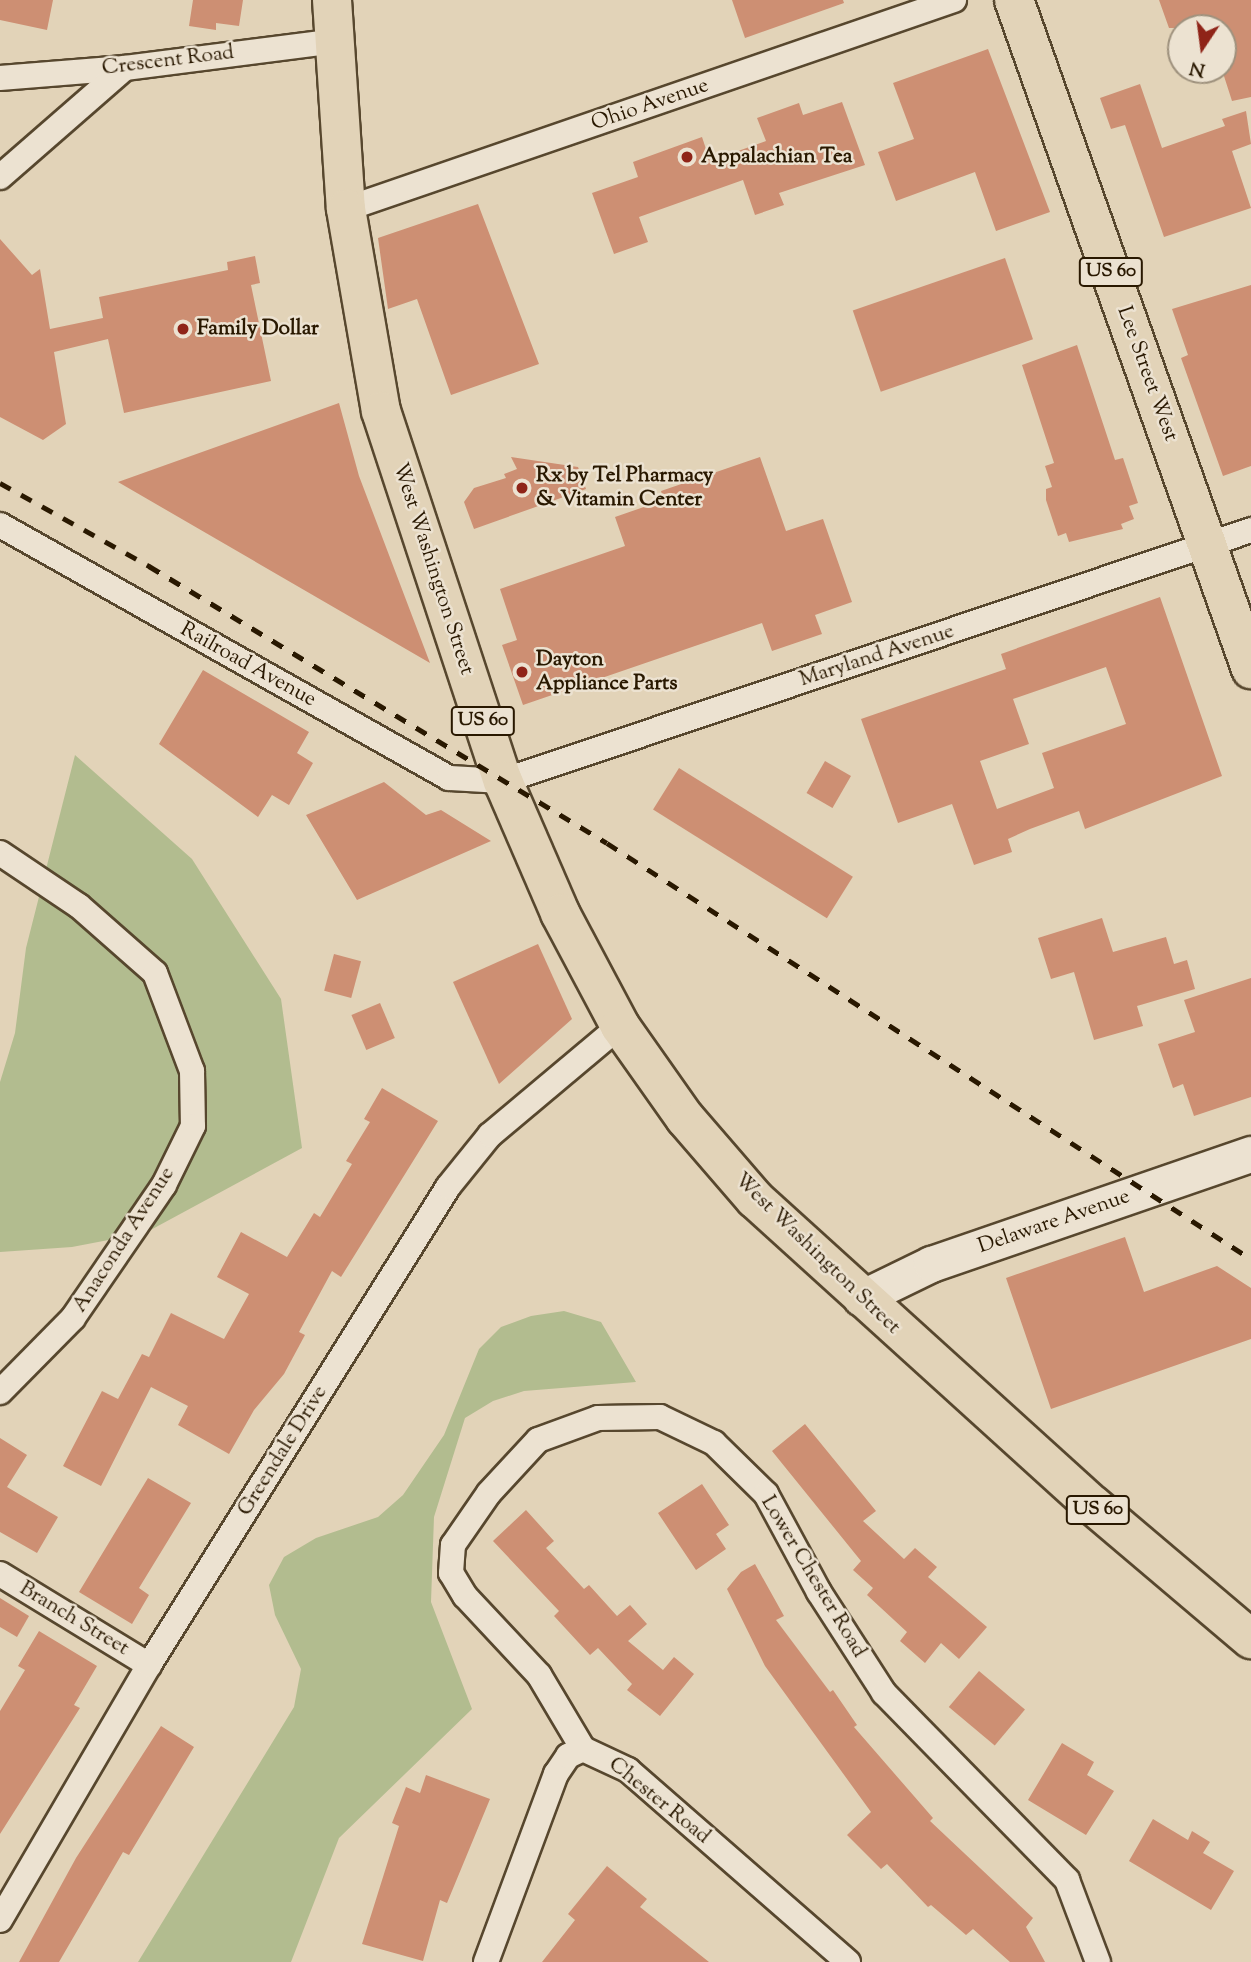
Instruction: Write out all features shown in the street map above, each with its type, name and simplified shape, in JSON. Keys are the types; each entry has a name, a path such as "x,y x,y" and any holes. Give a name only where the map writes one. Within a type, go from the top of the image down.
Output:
{"main road":[{"name":"West Washington Street","path":"332,0 346,209 381,411 503,781 560,913 620,1026 685,1118 755,1199 860,1298 1251,1639"},
{"name":"Lee Street West","path":"1014,0 1251,670"},
{"name":"Delaware Avenue","path":"860,1298 931,1264 1251,1154"}],"street":[{"name":"Ohio Avenue","path":"346,209 954,0"},
{"name":"Crescent Road","path":"0,78 125,68 335,41"},
{"path":"0,177 125,68"},
{"name":"Railroad Avenue","path":"0,526 449,778 503,781"},
{"name":"Maryland Avenue","path":"503,781 1251,530"},
{"name":"Anaconda Avenue","path":"0,853 79,906 155,973 192,1071 193,1126 164,1185 73,1318 0,1392"},
{"name":"Greendale Drive","path":"0,1920 149,1665 448,1187 490,1135 620,1026"},
{"name":"Lower Chester Road","path":"583,1749 539,1675 465,1595 451,1573 453,1545 489,1493 538,1440 598,1418 660,1417 714,1443 766,1494 819,1592 884,1693 1067,1880 1098,1962"},
{"name":"Branch Street","path":"0,1574 149,1665"},
{"name":"Chester Road","path":"486,1962 556,1774 568,1756 583,1749 628,1770 848,1962"}],"green space":[{"path":"75,755 192,859 281,999 302,1148 145,1233 72,1247 0,1252 0,1082 15,1033 26,948"},
{"path":"564,1311 601,1322 636,1382 524,1391 493,1401 465,1418 434,1517 431,1602 472,1709 339,1838 291,1962 138,1962 294,1707 301,1669 275,1615 269,1585 284,1557 316,1538 378,1517 403,1495 444,1435 479,1349 501,1327 531,1316"}],"building":[{"path":"0,0 53,0 47,30 0,20"},
{"path":"193,0 243,0 239,26 216,23 216,30 189,26"},
{"path":"732,0 843,0 844,3 745,38"},
{"path":"1159,0 1251,0 1251,97 1232,101 1227,84 1237,84 1237,14 1167,14 1167,22"},
{"path":"988,49 1050,212 996,231 975,172 896,201 878,152 914,139 893,83"},
{"path":"1140,84 1162,148 1225,126 1222,119 1246,111 1251,144 1232,151 1251,208 1164,237 1125,125 1111,129 1100,98"},
{"path":"842,102 865,165 779,193 784,205 755,215 743,180 639,217 648,242 614,254 592,193 638,177 633,162 702,137 710,161 766,141 757,118 799,103 803,115"},
{"path":"478,204 539,364 451,395 417,299 388,309 378,238"},
{"name":"Family Dollar","path":"0,239 32,275 40,269 50,329 103,318 99,297 228,270 227,262 255,256 260,283 251,285 271,381 124,413 108,339 54,352 66,424 43,440 0,417"},
{"path":"1005,258 1033,339 881,392 853,310"},
{"path":"1251,285 1251,466 1223,476 1181,358 1188,355 1172,309"},
{"path":"1077,345 1115,460 1123,458 1138,503 1129,506 1134,519 1121,524 1123,529 1069,542 1066,533 1058,536 1046,500 1046,489 1052,487 1045,466 1054,463 1022,365"},
{"path":"339,403 359,476 430,663 118,482"},
{"path":"511,457 578,467 586,489 474,529 464,502 474,488 506,478 504,474 517,469"},
{"path":"760,457 786,531 823,519 852,602 815,615 822,634 772,651 762,623 523,705 502,645 517,640 500,589 625,546 615,517 664,500 661,491"},
{"path":"1160,597 1222,776 1085,829 1079,811 1008,839 1012,852 974,865 952,804 898,823 861,719 1006,669 1001,654","holes":["1106,667 1126,724 1042,753 1054,788 997,809 980,761 1029,744 1013,699"]},
{"path":"203,670 309,732 297,753 313,763 289,805 272,795 258,817 159,744"},
{"path":"825,761 851,776 832,808 806,793"},
{"path":"679,768 853,877 827,918 653,810"},
{"path":"384,782 426,815 441,810 491,841 357,900 306,815"},
{"path":"1102,918 1113,952 1166,937 1174,964 1187,960 1195,989 1137,1006 1143,1026 1094,1040 1074,972 1051,979 1038,938"},
{"path":"538,944 572,1019 499,1084 453,982"},
{"path":"334,954 361,961 351,998 324,991"},
{"path":"1251,978 1251,1097 1194,1116 1183,1084 1173,1088 1158,1044 1195,1032 1184,1000"},
{"path":"380,1003 395,1038 366,1050 351,1015"},
{"path":"382,1088 438,1121 341,1277 332,1271 299,1332 305,1335 284,1374 254,1410 229,1454 178,1425 188,1406 151,1387 101,1486 63,1466 102,1391 118,1399 142,1354 149,1357 171,1313 224,1339 249,1294 217,1277 241,1232 287,1257 314,1213 320,1217 352,1164 346,1161 370,1122 364,1119"},
{"path":"1125,1237 1144,1292 1217,1266 1251,1288 1251,1339 1051,1409 1006,1278"},
{"path":"805,1424 876,1511 863,1521 904,1559 915,1548 937,1567 928,1577 987,1627 959,1659 941,1643 925,1663 900,1641 907,1632 867,1595 873,1588 853,1570 861,1561 772,1451"},
{"path":"0,1438 27,1455 7,1487 58,1517 37,1553 0,1532"},
{"path":"148,1478 191,1503 139,1588 149,1595 132,1624 79,1592"},
{"path":"702,1484 729,1525 716,1534 726,1549 696,1570 658,1513"},
{"path":"526,1510 554,1541 546,1548 584,1589 589,1585 617,1616 630,1605 647,1624 628,1641 663,1670 674,1657 694,1674 660,1716 627,1690 632,1684 598,1648 590,1655 554,1616 559,1611 493,1541"},
{"path":"755,1564 784,1616 776,1620 830,1692 833,1690 857,1725 854,1727 933,1818 930,1821 1033,1918 1026,1927 1045,1962 1010,1962 973,1929 966,1935 931,1905 928,1907 887,1864 881,1869 847,1835 871,1812 765,1666 727,1589 741,1572"},
{"path":"0,1598 29,1616 17,1637 0,1627"},
{"path":"39,1631 97,1666 74,1705 80,1708 0,1834 0,1711 25,1670 18,1666"},
{"path":"979,1671 1025,1710 995,1746 949,1707"},
{"path":"161,1726 194,1747 129,1855 123,1852 59,1962 19,1962 76,1858"},
{"path":"1062,1743 1094,1762 1087,1775 1114,1791 1086,1835 1028,1800"},
{"path":"426,1775 490,1799 447,1903 440,1900 423,1961 362,1944 399,1826 392,1823 406,1787 420,1793"},
{"path":"1153,1819 1188,1840 1192,1831 1210,1842 1203,1853 1234,1871 1211,1910 1129,1861"},
{"path":"607,1866 647,1899 640,1907 709,1962 542,1962 575,1920 568,1914"}],"railway":[{"path":"0,483 149,566 607,843 1251,1259"}],"place":[{"name":"Appalachian Tea","path":"687,157"},
{"name":"Family Dollar","path":"183,329"},
{"name":"Rx by Tel Pharmacy & Vitamin Center","path":"522,488"},
{"name":"Dayton Appliance Parts","path":"522,672"}]}
